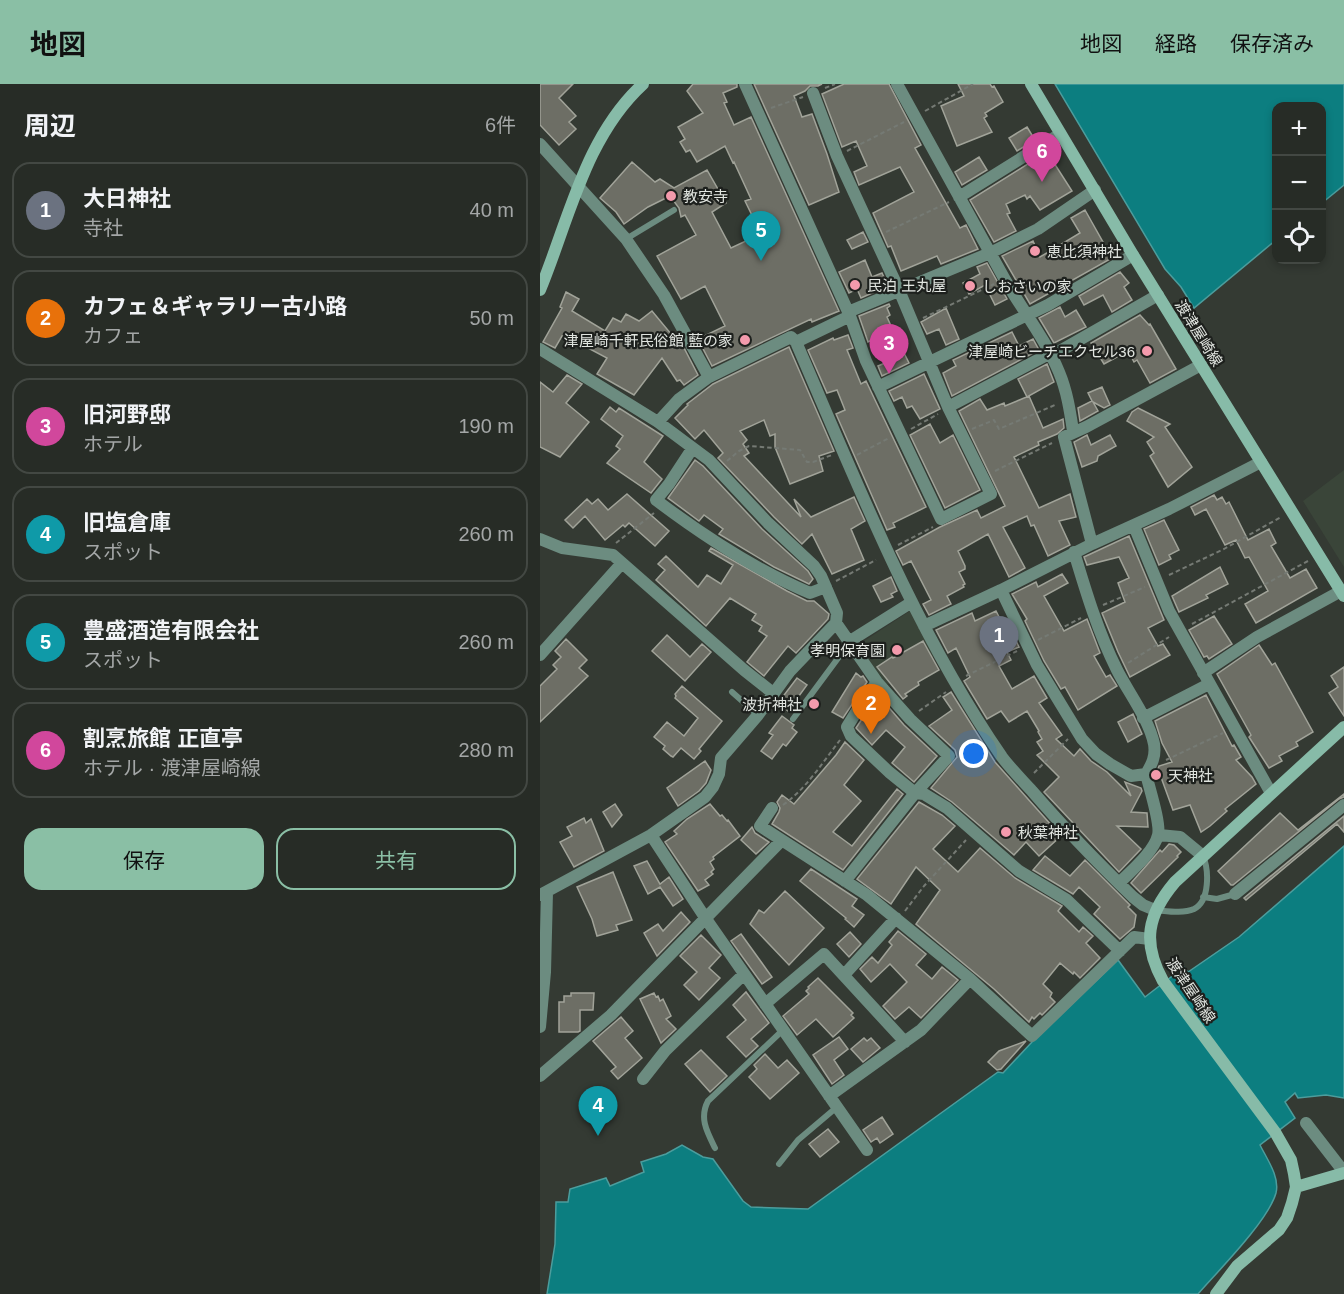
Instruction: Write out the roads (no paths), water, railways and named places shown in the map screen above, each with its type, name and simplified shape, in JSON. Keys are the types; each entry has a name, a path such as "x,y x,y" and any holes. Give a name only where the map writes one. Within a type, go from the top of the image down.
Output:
{"main road":[{"name":"渡津屋崎線","path":"1030,84 1342,594"},
{"path":"540,290 578,186 594,151 640,85"},
{"name":"渡津屋崎線","path":"1216,1294 1237,1266 1279,1230 1287,1218 1296,1187 1291,1160 1275,1132 1155,967 1149,939 1155,910 1175,882 1344,727"},
{"path":"1296,1187 1344,1172"}],"street":[{"path":"745,84 849,314 866,361 941,519 991,494 948,407 876,237 837,156 813,93"},
{"path":"897,84 1004,278 1059,372 1068,399 1069,434 1092,544"},
{"path":"959,197 1060,134"},
{"path":"540,144 626,239 664,295 709,377"},
{"path":"796,342 899,290 990,253 1038,229 1095,190"},
{"path":"878,387 1027,315 1133,255"},
{"path":"948,407 1045,356 1051,356 1158,295"},
{"path":"658,422 679,399 709,377 791,337 796,342 888,553 957,686 1004,759 1047,809 1119,883 1143,905 1155,910"},
{"path":"540,349 658,422 717,468 814,566 837,613 836,623 790,671 758,715 721,758 713,787 705,797 651,835 543,893 545,972 540,1027"},
{"path":"1069,434 1201,365"},
{"path":"692,449 656,500 715,540 788,584 810,593 826,587"},
{"path":"924,626 1074,552 1134,526 1261,462"},
{"path":"1134,526 1180,631 1271,794"},
{"path":"540,539 562,548 613,555 773,693"},
{"path":"1074,552 1092,610 1117,669 1154,744 1154,758 1146,774 1159,835 1147,854 1119,883"},
{"path":"540,655 622,562"},
{"path":"1001,590 1036,665 1077,731 1096,754 1110,764 1131,776 1146,774"},
{"path":"1143,718 1206,679 1257,638 1342,594"},
{"path":"850,641 912,602"},
{"path":"836,623 877,682 910,719 949,756 915,793 845,881"},
{"path":"877,682 848,726 851,736 915,793 924,794 947,808 1019,871 1067,900 1120,951"},
{"path":"1235,894 1344,805"},
{"path":"772,808 760,826 867,895 897,918 1032,1036 1134,937 1149,939"},
{"path":"651,835 706,919 867,1150"},
{"path":"1159,835 1180,837 1203,856"},
{"path":"540,1076 611,1016 781,841"},
{"path":"844,975 897,918"},
{"path":"765,1004 824,954 905,1042"},
{"path":"643,1079 665,1051 744,974"},
{"path":"829,1096 921,1030 969,979"},
{"path":"1306,1123 1344,1172"}],"lane":[{"path":"626,239 674,210"},
{"path":"794,719 850,641"},
{"path":"732,692 758,715"},
{"path":"1155,910 1193,909 1199,905 1203,897 1208,868 1203,856"},
{"path":"1203,897 1217,899 1235,894"},
{"path":"715,1148 705,1126 704,1108 708,1101 783,1030"},
{"path":"779,1164 798,1140 837,1107"}],"water":[{"path":"1055,84 1344,84 1344,185 1326,200 1326,102 1272,102 1272,243 1194,308 1181,287 1165,269"},
{"path":"1344,846 1344,1098 1326,1095 1298,1098 1295,1093 1285,1102 1295,1118 1260,1145 1272,1168 1277,1187 1276,1193 1253,1231 1198,1294 547,1294 555,1244 556,1202 568,1202 570,1189 606,1178 610,1186 644,1172 641,1162 666,1154 682,1145 703,1157 713,1159 743,1201 751,1207 808,1209 998,1072 1003,1073 1118,960 1145,997 1184,967 1188,972 1239,937"}],"place":[{"name":"割烹旅館 正直亭","path":"1042,182"},
{"name":"教安寺","path":"671,196"},
{"name":"恵比須神社","path":"1035,251"},
{"name":"豊盛酒造有限会社","path":"761,261"},
{"name":"民泊 王丸屋","path":"855,285"},
{"name":"しおさいの家","path":"970,286"},
{"name":"津屋崎千軒民俗館 藍の家","path":"745,340"},
{"name":"津屋崎ビーチエクセル36","path":"1147,351"},
{"name":"旧河野邸","path":"889,374"},
{"name":"孝明保育園","path":"897,650"},
{"name":"大日神社","path":"999,666"},
{"name":"波折神社","path":"814,704"},
{"name":"カフェ＆ギャラリー古小路","path":"871,734"},
{"name":"天神社","path":"1156,775"},
{"name":"秋葉神社","path":"1006,832"},
{"name":"旧塩倉庫","path":"598,1136"}]}
